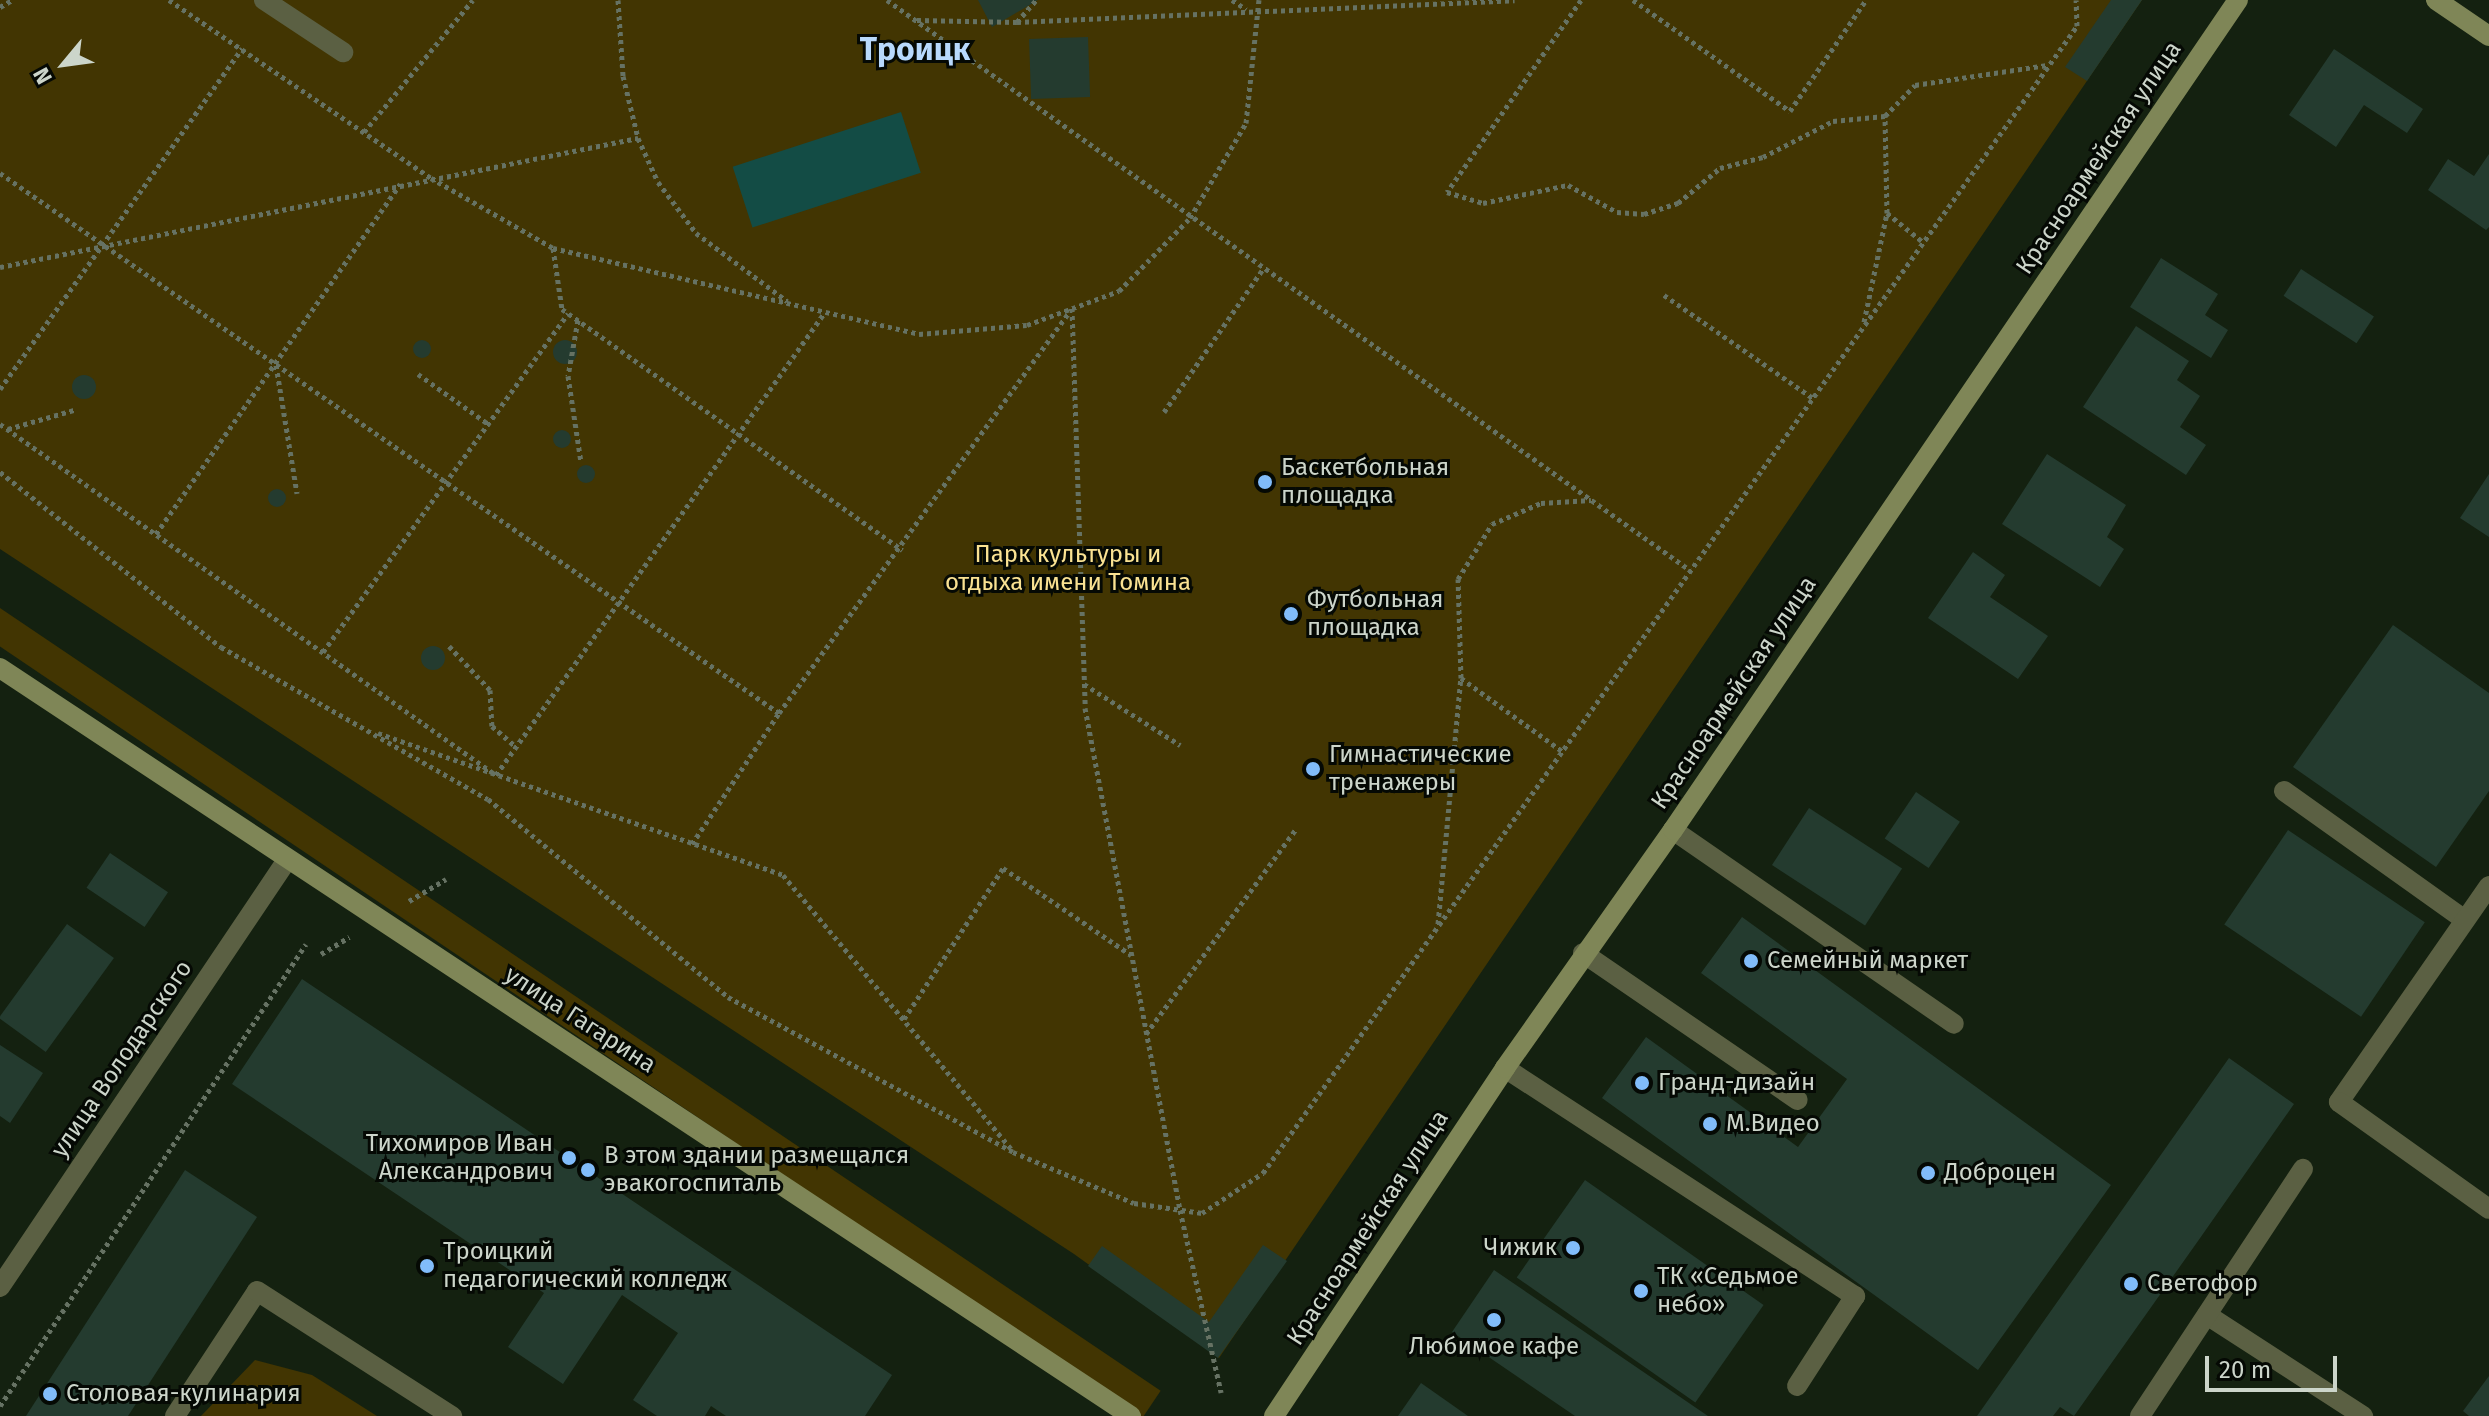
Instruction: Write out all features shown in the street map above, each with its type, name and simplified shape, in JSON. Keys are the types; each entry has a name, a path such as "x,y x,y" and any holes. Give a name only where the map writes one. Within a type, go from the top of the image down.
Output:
{"street":[{"path":"264,0 343,52"},
{"name":"Красноармейская улица","path":"1274,1416 1583,953 1673,830 2238,0"},
{"path":"2436,0 2489,36"},
{"name":"улица Гагарина","path":"0,668 1131,1416"},
{"path":"2284,791 2465,920"},
{"path":"1673,830 1954,1024"},
{"name":"улица Володарского","path":"0,1287 287,860"},
{"path":"2489,886 2339,1102 2489,1209"},
{"path":"1583,953 1798,1100"},
{"path":"1505,1068 1855,1296 1797,1386"},
{"path":"2140,1416 2303,1169"},
{"path":"175,1416 257,1291 452,1416"},
{"path":"2207,1315 2363,1416"}],"path":[{"path":"0,7 12,0"},
{"path":"169,0 431,178 553,248 919,334 1027,325 1119,291 1190,218 1246,123 1261,9 1259,0"},
{"path":"364,132 473,0"},
{"path":"618,0 623,76 638,138 658,182 696,233 791,304"},
{"path":"887,0 1690,570"},
{"path":"1017,22 1036,0"},
{"path":"1232,0 1246,10"},
{"path":"1292,8 1297,0"},
{"path":"915,20 1017,22 1515,0"},
{"path":"1581,0 1447,192 1483,203 1568,185 1617,212 1644,214 1678,203 1720,168 1763,157 1833,121 1885,116 1915,85 2049,64"},
{"path":"1633,0 1790,111 1866,0"},
{"path":"0,472 221,647 488,799 728,997 1013,1152 1134,1203 1202,1213 1263,1173 2077,26 2076,0"},
{"path":"0,389 105,246 242,48"},
{"path":"1863,326 1887,213 1885,116"},
{"path":"0,267 638,138"},
{"path":"0,173 779,713"},
{"path":"156,534 400,184"},
{"path":"1887,213 1923,242"},
{"path":"553,248 562,309 740,432 902,550"},
{"path":"1164,412 1263,269"},
{"path":"1664,295 1813,398"},
{"path":"692,844 779,713 902,550 1072,308"},
{"path":"1072,308 1084,684 1180,1210 1221,1392"},
{"path":"496,775 825,312"},
{"path":"323,652 569,313"},
{"path":"578,320 568,376 581,462"},
{"path":"275,364 297,493"},
{"path":"418,374 487,423"},
{"path":"7,429 74,410"},
{"path":"0,424 496,775"},
{"path":"1438,927 1461,678 1458,579 1492,524 1541,503 1592,500"},
{"path":"449,646 490,690 492,726 516,747"},
{"path":"1461,678 1562,751"},
{"path":"1084,684 1180,745"},
{"path":"365,729 783,875 1013,1152"},
{"path":"1146,1034 1296,829"},
{"path":"904,1019 1003,868 1132,956"},
{"path":"0,1406 306,944"}],"green space":[{"name":"Парк культуры и отдыха имени Томина","path":"0,0 2142,0 1219,1358 1074,1254 0,549"},
{"path":"0,608 1161,1391 1141,1416 0,647"},
{"path":"255,1360 312,1375 377,1416 201,1416"}],"water":[{"path":"901,112 921,173 752,228 733,167"}],"building":[{"path":"978,0 1038,0 992,27"},
{"path":"2111,0 2142,0 2087,81 2065,67"},
{"path":"1088,37 1090,97 1031,99 1029,39"},
{"path":"2334,49 2423,109 2407,133 2364,105 2336,147 2289,115"},
{"path":"2489,154 2489,227 2486,230 2428,190 2448,159 2474,176"},
{"path":"2161,258 2218,294 2205,315 2228,330 2211,358 2130,307"},
{"path":"2301,269 2374,316 2357,343 2284,296"},
{"path":"2136,326 2189,361 2177,380 2200,396 2180,427 2206,445 2186,475 2083,407"},
{"path":"422,340 431,349 422,358 413,349"},
{"path":"565,340 576,347 577,352 570,363 565,364 554,357 553,352 560,341"},
{"path":"84,375 95,382 96,387 89,398 84,399 73,392 72,387 79,376"},
{"path":"562,430 571,439 562,448 553,439"},
{"path":"2047,454 2126,505 2107,537 2124,549 2100,587 2002,524"},
{"path":"586,465 595,474 586,483 577,474"},
{"path":"2489,474 2489,537 2460,518"},
{"path":"277,489 286,498 277,507 268,498"},
{"path":"1973,552 2005,575 1990,597 2048,636 2018,679 1928,618"},
{"path":"2393,625 2489,693 2489,791 2436,867 2293,767"},
{"path":"433,646 444,653 445,658 438,669 433,670 422,663 421,658 428,647"},
{"path":"1916,792 1960,822 1929,868 1885,838"},
{"path":"1809,808 1902,868 1865,925 1772,865"},
{"path":"2288,830 2425,922 2361,1017 2224,925"},
{"path":"110,853 168,892 145,927 87,888"},
{"path":"1742,917 2111,1185 1978,1370 1602,1098 1646,1037 1798,1147 1847,1079 1701,973"},
{"path":"67,924 114,958 46,1052 0,1016"},
{"path":"302,979 892,1375 865,1416 726,1416 711,1406 705,1416 657,1416 633,1400 678,1333 622,1295 563,1384 508,1347 544,1293 232,1084"},
{"path":"0,1045 43,1073 10,1123 0,1116"},
{"path":"2229,1058 2294,1104 2198,1241 2074,1416 2060,1407 2053,1416 1977,1416"},
{"path":"185,1170 257,1217 128,1416 26,1416"},
{"name":"ТК «Седьмое небо»","path":"1585,1180 1764,1305 1695,1403 1517,1277"},
{"path":"1263,1245 1287,1261 1218,1358 1088,1266 1102,1246 1209,1322"},
{"path":"1494,1270 1708,1416 1575,1416 1452,1332"},
{"path":"2489,1376 2489,1416 2469,1416 2463,1411"},
{"path":"1421,1383 1468,1416 1398,1416"}],"place":[{"name":"Баскетбольная площадка","path":"1265,482"},
{"name":"Футбольная площадка","path":"1291,614"},
{"name":"Гимнастические тренажеры","path":"1313,769"},
{"name":"Семейный маркет","path":"1751,961"},
{"name":"Гранд-дизайн","path":"1642,1083"},
{"name":"М.Видео","path":"1710,1124"},
{"name":"Тихомиров Иван Александрович","path":"569,1158"},
{"name":"В этом здании размещался эвакогоспиталь","path":"588,1170"},
{"name":"Доброцен","path":"1928,1173"},
{"name":"Чижик","path":"1573,1248"},
{"name":"Троицкий педагогический колледж","path":"427,1266"},
{"name":"Светофор","path":"2131,1284"},
{"name":"ТК «Седьмое небо»","path":"1641,1291"},
{"name":"Любимое кафе","path":"1494,1320"},
{"name":"Столовая-кулинария","path":"50,1394"}],"district":[{"name":"Троицк","path":"915,49"}]}
